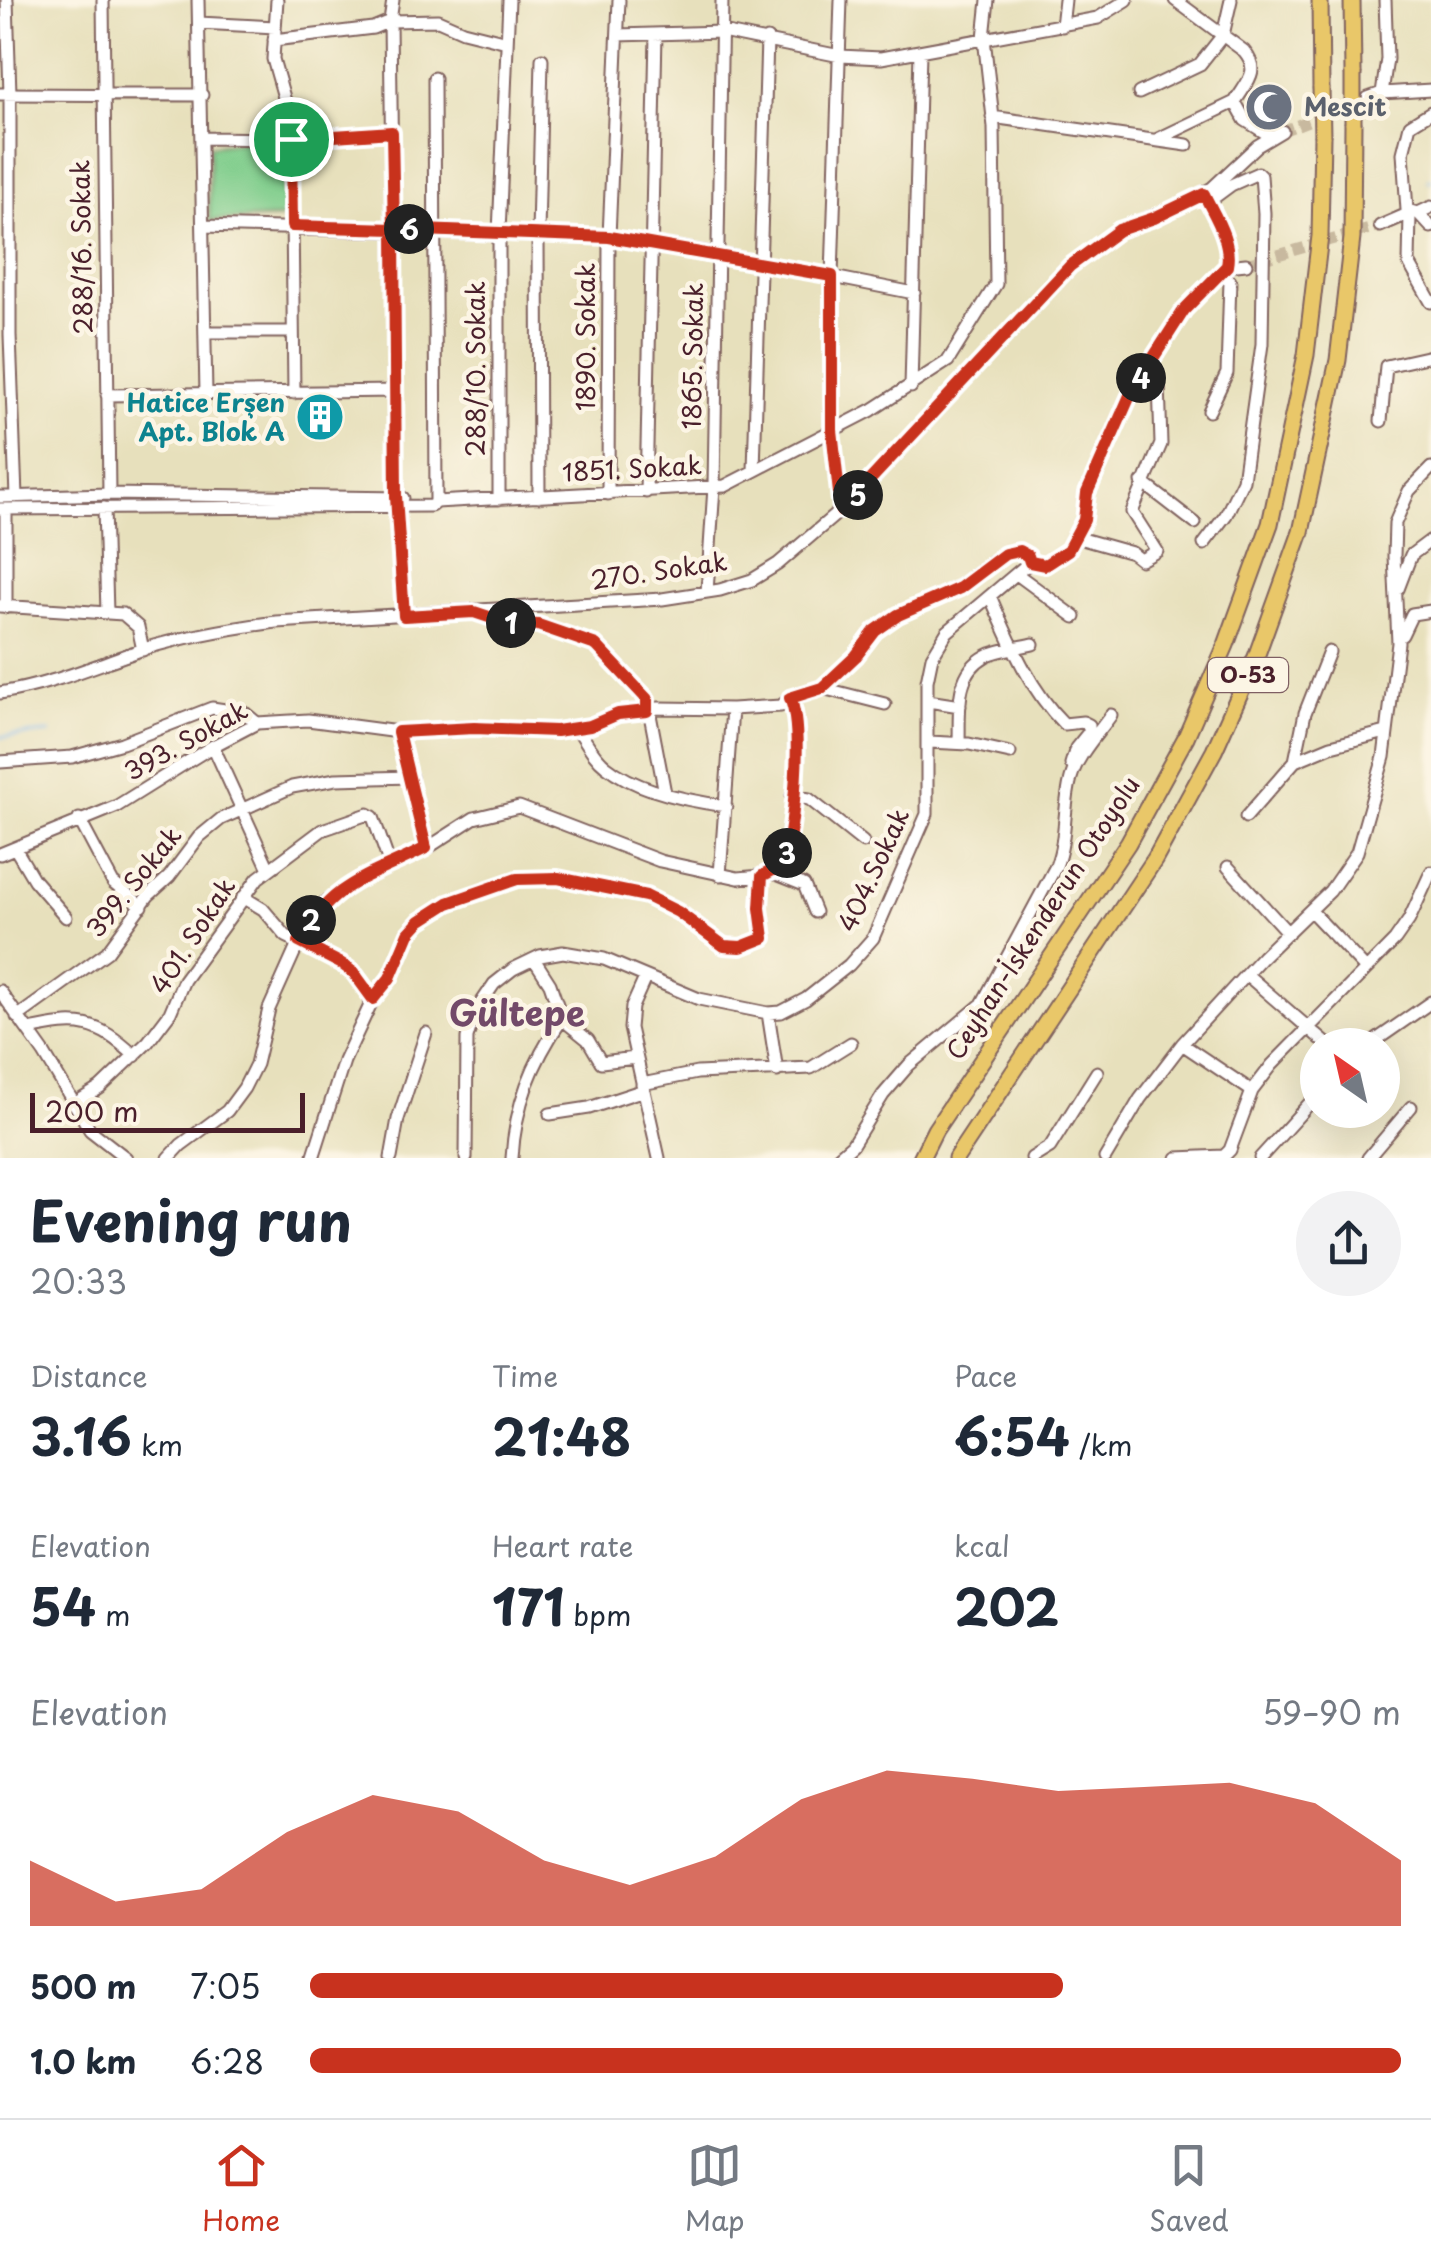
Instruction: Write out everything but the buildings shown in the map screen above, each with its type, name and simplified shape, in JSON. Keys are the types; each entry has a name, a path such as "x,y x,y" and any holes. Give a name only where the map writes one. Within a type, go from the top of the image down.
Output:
{"highway":[{"name":"Ceyhan-İskenderun Otoyolu","path":"920,1158 1128,842 1186,737 1226,645 1270,524 1306,355 1320,236 1320,0"},
{"name":"O-53","path":"956,1158 1155,859 1214,751 1256,657 1301,532 1338,360 1352,238 1352,0"}],"street":[{"path":"7,0 5,335 16,497"},
{"name":"288/16. Sokak","path":"103,0 109,494"},
{"path":"198,0 206,394"},
{"path":"278,0 273,59 291,122 294,393"},
{"path":"393,0 390,21 396,391 404,616"},
{"name":"288/10. Sokak","path":"499,499 499,233 509,0"},
{"name":"1890. Sokak","path":"608,494 609,237 619,0"},
{"name":"1865. Sokak","path":"707,592 714,487 722,0"},
{"path":"841,0 832,276 832,430 841,511"},
{"name":"1851. Sokak","path":"398,501 434,504 725,486 911,387 948,361 996,284 992,117 984,38 988,0"},
{"path":"1062,26 1065,0"},
{"path":"618,35 722,32 840,56 882,58 1098,18 1127,0"},
{"path":"1154,140 1236,102 1254,70 1253,62 1224,35 1175,0"},
{"path":"1140,93 1200,64 1224,35 1230,0"},
{"path":"1382,92 1387,59 1385,0"},
{"path":"198,24 275,33 438,20 463,32 507,42"},
{"path":"646,492 656,34"},
{"path":"754,470 767,40"},
{"path":"911,387 920,52"},
{"path":"539,497 542,58"},
{"path":"434,78 434,504"},
{"path":"1368,98 1382,92 1431,90"},
{"path":"5,94 202,94"},
{"name":"270. Sokak","path":"0,693 51,682 143,650 214,631 276,622 662,599 752,580 778,564 841,511 1070,266 1119,230 1206,198 1258,146 1277,134 1245,120 1236,102"},
{"path":"1431,112 1410,125 1403,153 1414,213 1409,263 1431,302"},
{"path":"992,117 1187,145"},
{"path":"202,138 291,139 392,132"},
{"path":"1152,360 1159,382 1161,444 1132,512 1157,551 1141,560 1132,553 1075,537 1084,520 1087,493 1107,442 1152,360 1184,310 1224,270 1228,258 1220,226 1206,198 1258,172 1264,213 1262,344 1242,480 1226,515 1204,544"},
{"path":"1380,226 1431,207"},
{"path":"1414,213 1431,227"},
{"path":"204,226 609,237 914,293"},
{"path":"1224,270 1246,264"},
{"path":"1209,411 1227,373 1230,280 1224,270"},
{"path":"205,332 294,332"},
{"path":"1381,420 1386,366 1431,356"},
{"path":"107,395 396,391"},
{"path":"1105,1158 1140,1099 1182,1044 1311,912 1351,865 1384,758 1398,644 1396,523 1409,490 1431,468"},
{"path":"1142,482 1195,523"},
{"path":"2,505 16,497 109,494 398,501"},
{"path":"2,505 104,508 398,501"},
{"path":"2,505 3,607 123,614 138,628 143,650"},
{"path":"104,508 107,614"},
{"name":"393. Sokak","path":"0,854 116,806 212,746 257,723 308,720 398,732 577,728 647,705 732,709 781,706 790,698 822,688 856,656 875,631 898,615 960,588 1005,554 1019,551 1030,562 1045,565 1068,550 1075,537"},
{"path":"1396,591 1411,556 1431,540"},
{"name":"404.Sokak","path":"768,1013 781,1012 806,999 849,965 873,938 927,814 932,657 947,632 1030,562"},
{"path":"1018,575 1076,618"},
{"path":"837,1158 852,1144 909,1065 982,1004 1064,848 1071,760 1089,732 1089,725 1062,723 1013,650 990,596"},
{"path":"1398,644 1412,614 1431,611"},
{"path":"474,612 504,622 538,625 596,645 647,705 665,793"},
{"path":"959,744 961,691 969,667 989,654 1033,644"},
{"path":"1246,816 1295,761 1305,713 1329,652"},
{"path":"822,688 884,704"},
{"path":"169,1158 181,1144 227,1112 244,1088 256,1064 269,1010 299,942 324,903 474,818 519,807 629,850 738,878 767,874 784,864 798,726 790,698"},
{"path":"928,701 960,706"},
{"path":"0,762 72,757 122,744 212,708 245,713 257,723"},
{"path":"720,874 732,709"},
{"path":"1072,777 1081,757 1111,715"},
{"path":"577,728 604,765 626,778 682,800 726,806"},
{"path":"398,732 426,848"},
{"path":"1295,761 1331,746 1386,732"},
{"path":"929,742 1010,753"},
{"path":"212,746 269,869"},
{"name":"399. Sokak","path":"17,1017 108,952 210,826 292,787 336,779 411,778"},
{"path":"792,796 808,798 863,842"},
{"name":"401. Sokak","path":"74,1104 100,1088 134,1056 170,1013 184,980 269,869 322,830 368,814 373,817 390,865"},
{"path":"78,819 113,883 142,906"},
{"path":"15,848 34,880 66,917"},
{"path":"1228,867 1288,933"},
{"path":"1307,1028 1394,940 1409,920 1431,872"},
{"path":"767,874 804,885 815,912"},
{"path":"313,1158 344,1061 373,999 390,978 409,933 448,903 517,879 558,878 646,896 678,912 724,946 741,947 764,938 760,908 767,874"},
{"path":"244,897 263,909 286,936 354,973 373,999"},
{"path":"1311,912 1366,968"},
{"path":"466,1158 467,1038 475,1012 494,984 513,968 534,959 563,952 604,959 698,999 768,1013 777,1070"},
{"path":"534,959 550,984 562,1019 588,1040 601,1062 636,1058"},
{"path":"1246,975 1305,1028"},
{"path":"645,978 630,1016 659,1158"},
{"path":"0,991 30,1030 90,1130 103,1144 126,1158"},
{"path":"1394,1028 1431,1002"},
{"path":"512,1158 518,1104 534,1065 562,1019"},
{"path":"30,1030 75,1021 87,1023 118,1040 134,1056"},
{"path":"391,1158 398,1119 426,1033"},
{"path":"1177,1158 1224,1157 1252,1090 1300,1036"},
{"path":"550,1114 589,1108 643,1087 696,1073 811,1068 851,1043"},
{"path":"1182,1044 1252,1090"},
{"path":"1032,1158 1050,1147 1097,1072"},
{"path":"1368,1158 1411,1107"},
{"path":"1260,1158 1300,1114"}],"green space":[{"path":"268,142 284,149 284,218 209,221 209,146"}],"waterway":[{"path":"0,737 50,733"}],"tunnel":[{"path":"1282,131 1368,98"},
{"path":"1246,264 1380,226"}],"place":[{"name":"Mescit","path":"1269,107"},
{"name":"Hatice Erşen Apt. Blok A","path":"320,417"}],"district":[{"name":"Gültepe","path":"517,1014"}],"route":[{"path":"291,139 292,226 394,229 396,496 404,616 474,612 504,622 538,625 596,645 647,699 647,711 618,714 590,726 556,731 474,728 398,732 426,848 362,879 324,903 299,942 354,973 373,999 390,978 409,933 420,921 448,903 517,879 558,878 646,896 678,912 724,946 761,942 765,932 760,908 762,876 784,864 789,843 798,726 790,698 822,688 856,656 875,631 898,615 960,588 1005,554 1019,551 1038,566 1068,550 1084,520 1087,493 1107,442 1132,391 1184,310 1227,266 1220,226 1204,194 1119,230 1070,266 841,511 832,430 832,276 609,237 394,229 392,132 291,139"}]}
